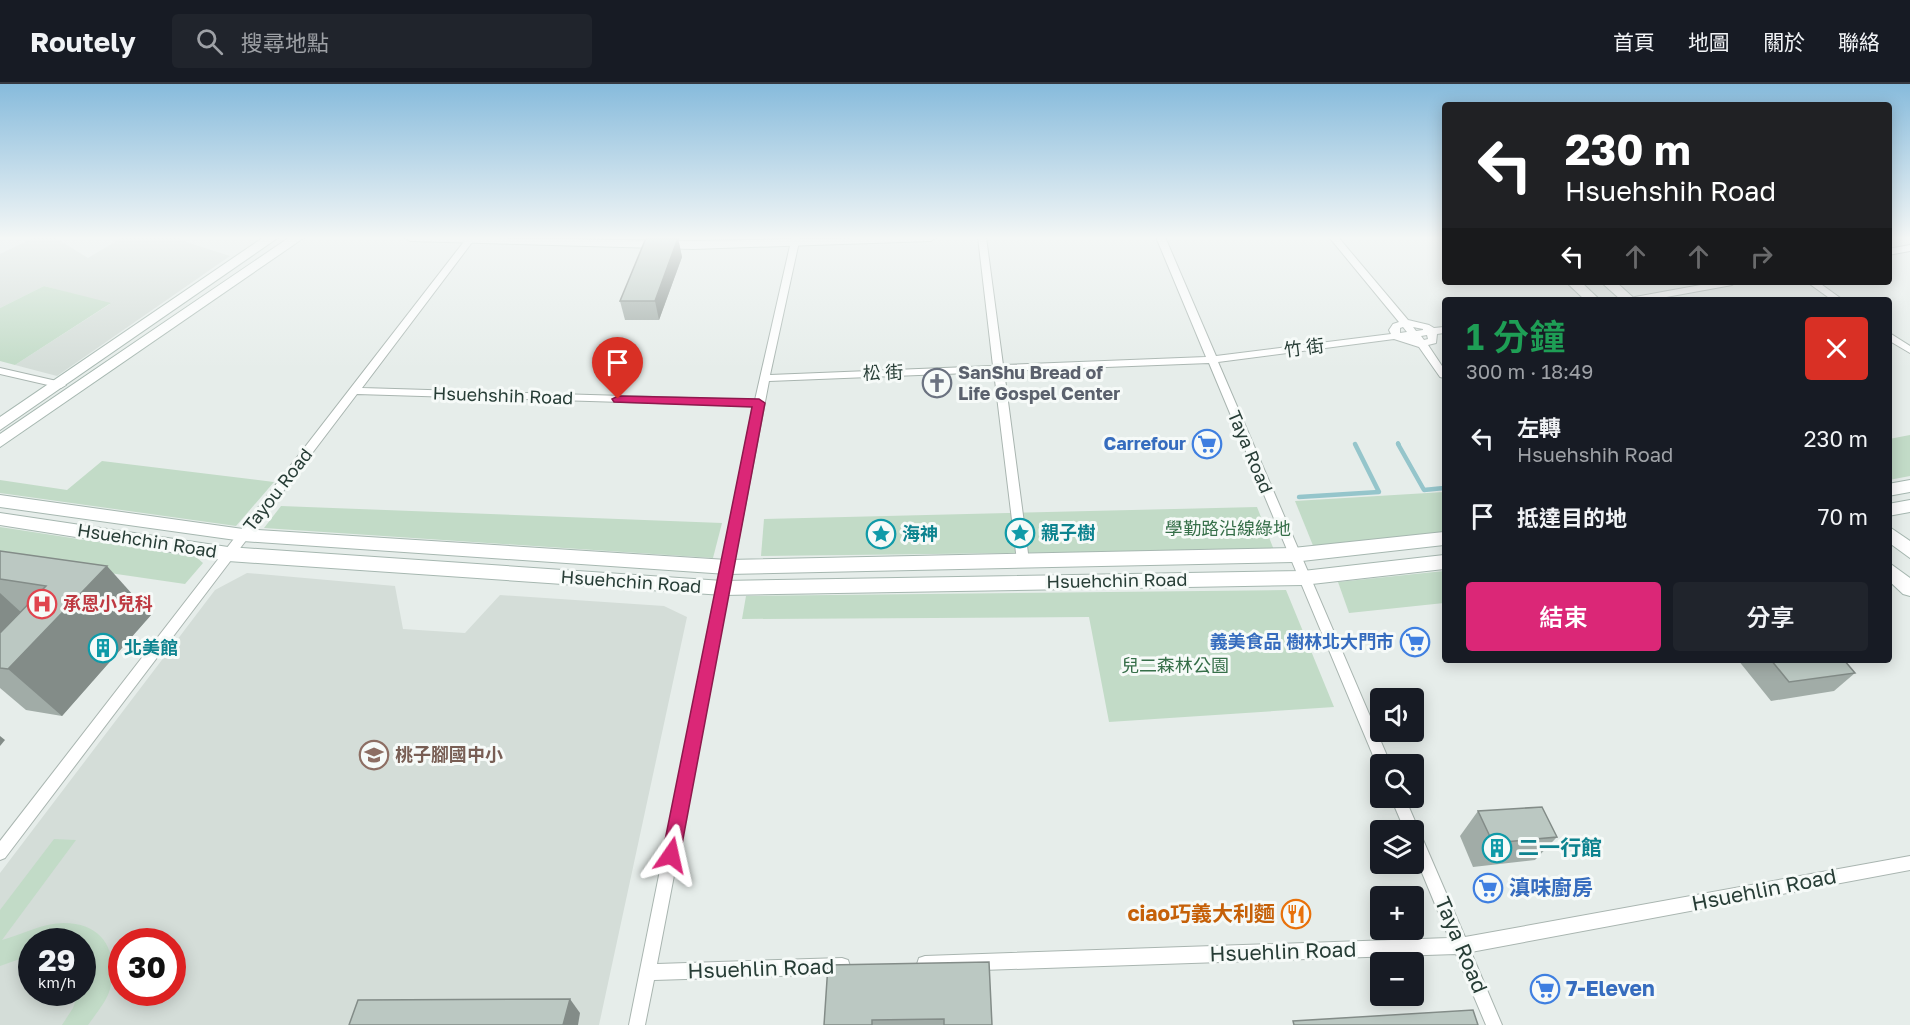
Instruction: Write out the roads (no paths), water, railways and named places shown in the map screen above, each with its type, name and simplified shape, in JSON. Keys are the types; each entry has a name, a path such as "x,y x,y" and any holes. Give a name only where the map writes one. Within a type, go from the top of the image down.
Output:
{"street":[{"path":"0,425 210,281"},
{"path":"0,442 235,281"},
{"name":"Tayou Road","path":"0,853 439,281"},
{"path":"637,1025 759,403 786,281"},
{"path":"988,281 1023,561"},
{"name":"Taya Road","path":"1178,281 1379,754"},
{"path":"1370,281 1423,345 1442,372"},
{"path":"1576,285 1590,297"},
{"path":"1612,285 1626,297"},
{"path":"1651,297 1716,285"},
{"path":"1816,285 1834,297"},
{"path":"1397,337 1394,330 1396,326 1405,323"},
{"name":"竹 街","path":"1405,323 1418,324 1432,332"},
{"name":"竹 街","path":"1211,360 1442,330"},
{"path":"1423,345 1433,341 1432,332"},
{"name":"竹 街","path":"1397,337 1410,344 1423,345"},
{"path":"1892,338 1910,350"},
{"name":"松 街","path":"765,378 1211,360"},
{"path":"0,371 60,385"},
{"name":"Hsuehshih Road","path":"356,391 759,403"},
{"path":"1892,489 1910,486"},
{"name":"Hsuehchin Road","path":"0,501 243,535 727,567 1293,555 1442,539"},
{"path":"1892,509 1910,506"},
{"name":"Hsuehchin Road","path":"0,519 228,554 723,588 1303,578 1442,562"},
{"path":"1892,535 1910,551"},
{"path":"1892,573 1910,589"},
{"name":"Taya Road","path":"1424,858 1494,1025"},
{"name":"Hsuehlin Road","path":"912,964 1462,946 1910,863"},
{"name":"Hsuehlin Road","path":"648,972 864,966"}],"waterway":[{"path":"1299,497 1379,492 1355,444"},
{"path":"1398,444 1424,490 1442,488"}],"place":[{"name":"SanShu Bread of Life Gospel Center","path":"937,383"},
{"name":"Carrefour","path":"1207,444"},
{"name":"親子樹","path":"1020,533"},
{"name":"海神","path":"881,534"},
{"name":"承恩小兒科","path":"42,604"},
{"name":"義美食品 樹林北大門市","path":"1415,642"},
{"name":"北美館","path":"103,648"},
{"name":"桃子腳國中小","path":"374,755"},
{"name":"二一行館","path":"1497,848"},
{"name":"滇味廚房","path":"1488,888"},
{"name":"ciao巧義大利麵","path":"1296,914"},
{"name":"7-Eleven","path":"1545,989"}],"park label":[{"name":"學勤路沿線綠地","path":"1228,529"},
{"name":"兒二森林公園","path":"1175,666"}]}
